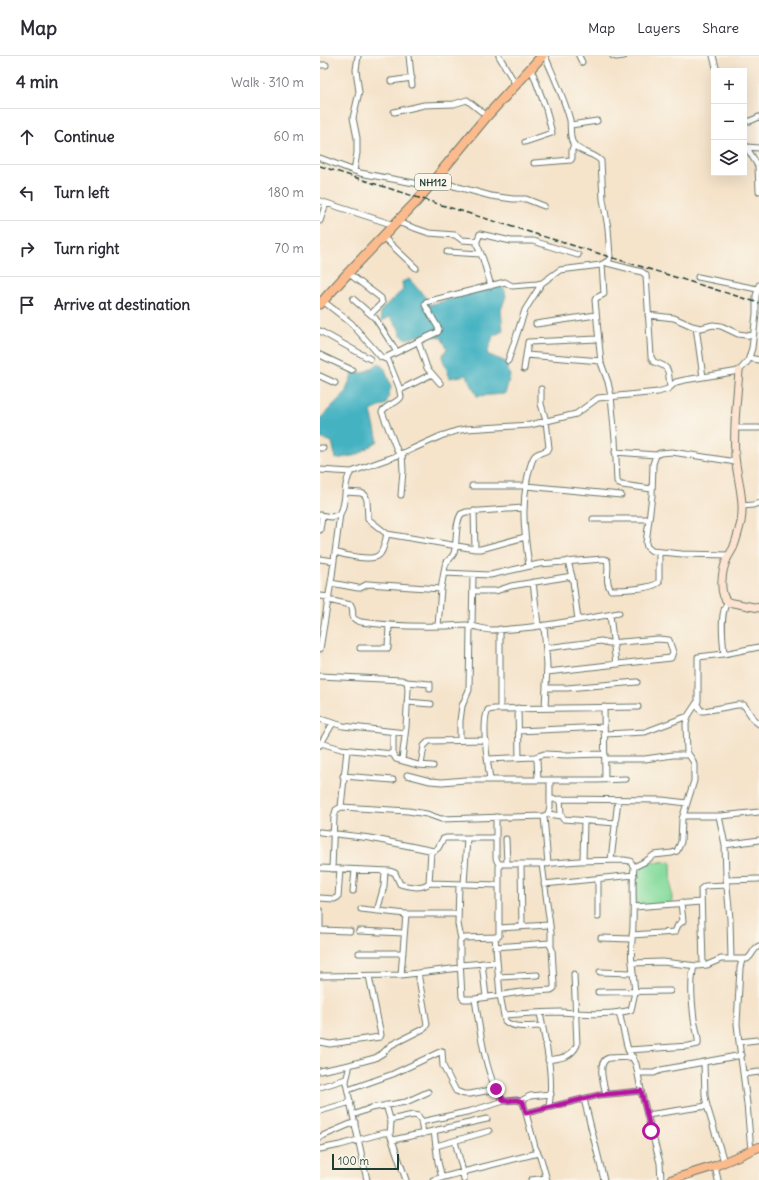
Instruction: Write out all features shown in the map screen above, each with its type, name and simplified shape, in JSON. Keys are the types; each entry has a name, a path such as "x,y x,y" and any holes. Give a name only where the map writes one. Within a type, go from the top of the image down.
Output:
{"highway":[{"name":"NH112","path":"322,303 348,272 432,182 487,116 544,56"}],"main road":[{"path":"670,1180 691,1177 755,1149"}],"street":[{"path":"354,171 357,153 357,138 353,118 359,92 356,70 358,56"},
{"path":"410,56 412,85"},
{"path":"498,56 516,85"},
{"path":"534,163 570,160 572,158 574,144 571,126 562,96 544,56"},
{"path":"578,56 582,62"},
{"path":"613,56 624,56"},
{"path":"713,56 716,68"},
{"path":"320,65 326,65"},
{"path":"525,142 552,133 546,109 532,68"},
{"path":"391,81 412,78"},
{"path":"394,112 424,106 454,104 467,100 487,116"},
{"path":"747,121 759,117"},
{"path":"571,126 598,121"},
{"path":"574,144 598,157 601,161 602,199 608,232 610,257 605,263 603,295 595,299 600,361 608,382 611,396 616,476 619,484 652,490"},
{"path":"747,145 759,148"},
{"path":"747,148 758,166 759,191"},
{"path":"320,158 354,171 386,179 447,184 491,196 526,199 544,206"},
{"path":"320,201 430,233 456,235 462,240 477,241"},
{"path":"320,221 326,203"},
{"path":"491,286 477,241 479,234 511,241 533,241 578,255"},
{"path":"382,236 416,268"},
{"path":"447,252 481,254"},
{"path":"508,361 525,310 542,283 560,270 605,263 645,274 651,356 654,362 663,364 667,368 670,387"},
{"path":"348,272 381,298 382,303 371,314"},
{"path":"320,470 351,472 456,431 466,429 519,426 546,421 576,414 598,398 658,392 679,381 739,370 744,366 749,358 753,336 758,287 698,277"},
{"path":"385,358 439,331 425,305 426,302 507,282 512,286 542,283"},
{"path":"353,299 377,321 397,352"},
{"path":"322,303 351,323 379,355 390,362 400,390 401,399 384,408 382,412 400,454 403,471 401,495"},
{"path":"536,324 596,315"},
{"path":"648,315 674,318 701,328 716,325 742,335 753,336"},
{"path":"696,327 703,377"},
{"path":"320,331 370,359"},
{"path":"524,368 528,343 530,341 598,339"},
{"path":"418,341 427,368 440,383"},
{"path":"320,355 352,370"},
{"path":"526,355 600,361"},
{"path":"749,358 759,360"},
{"path":"739,370 735,428 736,462 742,512 734,546 725,566 722,590 724,599 728,602 759,608"},
{"path":"400,390 432,374"},
{"path":"320,376 335,383"},
{"path":"529,566 523,508 526,486 530,465 533,458 536,455 546,452 549,448 546,421 541,404 541,389"},
{"path":"735,428 759,428"},
{"path":"615,452 656,455 660,453 672,452 736,462"},
{"path":"656,455 654,458 646,543 649,550 682,554 729,555"},
{"path":"320,649 321,635 329,598 340,514 344,507 348,476 351,472"},
{"path":"472,486 526,486 621,495"},
{"path":"346,492 364,494 367,500 368,519 387,534 475,549 481,549 525,537"},
{"path":"742,506 759,503"},
{"path":"438,626 445,563 453,555 459,516 463,512 523,508"},
{"path":"474,511 475,549"},
{"path":"320,530 321,516 332,517 340,514"},
{"path":"593,519 649,519"},
{"path":"335,552 366,558 374,558 380,554 387,534"},
{"path":"444,573 473,575 497,574 529,566 568,561 603,559 607,560 608,582 611,590 646,587 657,585 659,582 659,552"},
{"path":"320,559 334,561"},
{"path":"568,561 572,576 578,620"},
{"path":"460,740 462,706 469,690 473,575"},
{"path":"473,591 496,591 511,586 572,576"},
{"path":"533,582 538,625"},
{"path":"331,584 358,588 368,584 441,589"},
{"path":"320,596 351,605 353,607 353,617 355,620 389,625 466,625 487,630 544,625 619,613"},
{"path":"724,654 723,620 725,605 728,602"},
{"path":"610,615 616,664"},
{"path":"360,648 388,648 389,625"},
{"path":"544,625 547,672 545,708"},
{"path":"500,629 500,708"},
{"path":"546,648 596,642 667,639 671,644 672,652 671,658 547,672"},
{"path":"634,867 654,855 667,854 677,851 681,842 683,816 692,788 694,773 693,761 688,755 686,745 686,724 688,716 697,704 698,657 724,654 759,647"},
{"path":"320,676 430,684 430,690"},
{"path":"406,761 405,733 407,682"},
{"path":"546,688 567,688 637,682"},
{"path":"407,702 431,704"},
{"path":"697,704 701,711 744,705 754,720 759,724"},
{"path":"604,707 605,779"},
{"path":"490,780 486,740 486,713 490,709 638,707"},
{"path":"518,708 519,758"},
{"path":"605,734 646,732 688,716"},
{"path":"320,719 357,728 405,733"},
{"path":"334,723 320,744 347,750 393,754"},
{"path":"518,731 604,727"},
{"path":"393,732 393,754 396,759 421,765 433,766"},
{"path":"421,765 424,746 429,741 486,740"},
{"path":"332,869 335,812 340,806 347,750"},
{"path":"488,760 535,757 544,754 645,759 673,755 688,755"},
{"path":"535,757 537,763 538,780"},
{"path":"407,775 430,781 442,782 626,778"},
{"path":"343,776 393,780"},
{"path":"467,838 458,914 461,939 460,966 462,997 467,1000 551,990 554,988 552,949 544,884 546,815 550,807 550,780"},
{"path":"550,799 672,801 687,803"},
{"path":"560,799 561,816"},
{"path":"611,860 618,800"},
{"path":"340,806 427,814 440,819 546,815 561,816 566,820 616,823"},
{"path":"683,816 718,816 759,812"},
{"path":"718,816 725,845 731,960"},
{"path":"461,939 499,936 499,864 496,858 496,817"},
{"path":"583,861 584,821"},
{"path":"320,832 370,838 431,851 437,850 443,839 446,838 496,838"},
{"path":"506,839 507,864"},
{"path":"725,845 759,840"},
{"path":"429,884 431,851"},
{"path":"499,864 545,864 611,860 630,861 634,867 632,973 635,992 632,1008 619,1012 504,1015"},
{"path":"521,864 522,927"},
{"path":"320,868 385,871 395,873 398,881 403,885 420,887 429,884 499,885"},
{"path":"320,898 334,899 338,897 340,869"},
{"path":"353,891 355,870"},
{"path":"377,911 384,886 385,871"},
{"path":"544,884 634,875"},
{"path":"598,879 598,917"},
{"path":"703,965 702,887 759,879"},
{"path":"634,907 701,902"},
{"path":"601,938 632,937 674,932 678,925 683,921 681,903"},
{"path":"361,909 406,914 458,914"},
{"path":"320,911 320,930 350,931"},
{"path":"401,975 406,914"},
{"path":"500,928 549,925"},
{"path":"359,930 404,933"},
{"path":"495,937 500,995 505,1021 508,1024 527,1027 542,1026"},
{"path":"495,947 545,943 551,945"},
{"path":"632,963 664,962 694,966 708,965 717,960 742,960 750,958 753,949 759,946"},
{"path":"358,953 403,953"},
{"path":"742,960 740,968 737,1024 755,1149"},
{"path":"320,976 401,975 497,962"},
{"path":"482,963 486,997"},
{"path":"628,1050 689,1046 698,1044 691,984 694,966"},
{"path":"600,972 632,973"},
{"path":"320,1071 375,1058 383,1053 390,1045 425,1028 426,1021 418,973"},
{"path":"548,1060 565,1058 575,1049 578,1042 575,1013 574,974"},
{"path":"498,977 537,975"},
{"path":"320,1042 330,1044 380,1037 381,1034 369,976"},
{"path":"598,992 670,991"},
{"path":"475,999 483,1047 496,1089 504,1101"},
{"path":"619,1012 628,1050 636,1064 641,1091 660,1163 661,1180"},
{"path":"540,1013 551,1084 549,1107"},
{"path":"739,1042 757,1040"},
{"path":"348,1090 393,1074 442,1051 443,1066 456,1091 459,1093 470,1094 496,1089"},
{"path":"638,1073 654,1073 661,1070 742,1055"},
{"path":"606,1094 602,1072 603,1062 605,1059 633,1057"},
{"path":"704,1063 707,1106 724,1162"},
{"path":"349,1065 349,1071 346,1079 367,1180"},
{"path":"744,1074 759,1072"},
{"path":"320,1087 346,1079"},
{"path":"526,1113 606,1094 641,1091"},
{"path":"354,1115 371,1108 406,1102 428,1092"},
{"path":"421,1122 470,1111 504,1101 521,1101 530,1096 551,1094"},
{"path":"584,1099 604,1180"},
{"path":"521,1101 523,1102 533,1141 547,1179 532,1180"},
{"path":"320,1112 351,1102"},
{"path":"386,1105 390,1120 390,1134 406,1180"},
{"path":"647,1115 707,1106"},
{"path":"390,1120 416,1115 420,1118 423,1134"},
{"path":"392,1140 487,1119"},
{"path":"320,1137 355,1122"},
{"path":"434,1131 442,1178"},
{"path":"436,1146 489,1131"},
{"path":"320,1149 386,1132 390,1134"},
{"path":"454,1141 464,1180"},
{"path":"433,1180 538,1153"},
{"path":"715,1166 718,1180"}],"green space":[{"path":"671,861 672,906 636,907 634,866 647,863"}],"water":[{"path":"409,279 427,299 429,305 454,298 458,293 497,284 504,288 506,296 501,310 503,331 493,336 487,354 506,362 510,376 505,394 477,396 467,375 450,378 442,357 447,348 441,337 425,334 406,339 401,335 398,327 390,317 382,321 380,311 403,290 402,282"},
{"path":"379,363 385,369 391,387 386,404 371,411 378,441 357,455 336,459 332,442 320,438 320,419 345,393 353,372 364,373"}],"railway":[{"path":"320,166 759,303"}],"route":[{"path":"496,1089 504,1101 517,1100 523,1102 526,1113 599,1095 641,1091 651,1131"}]}
